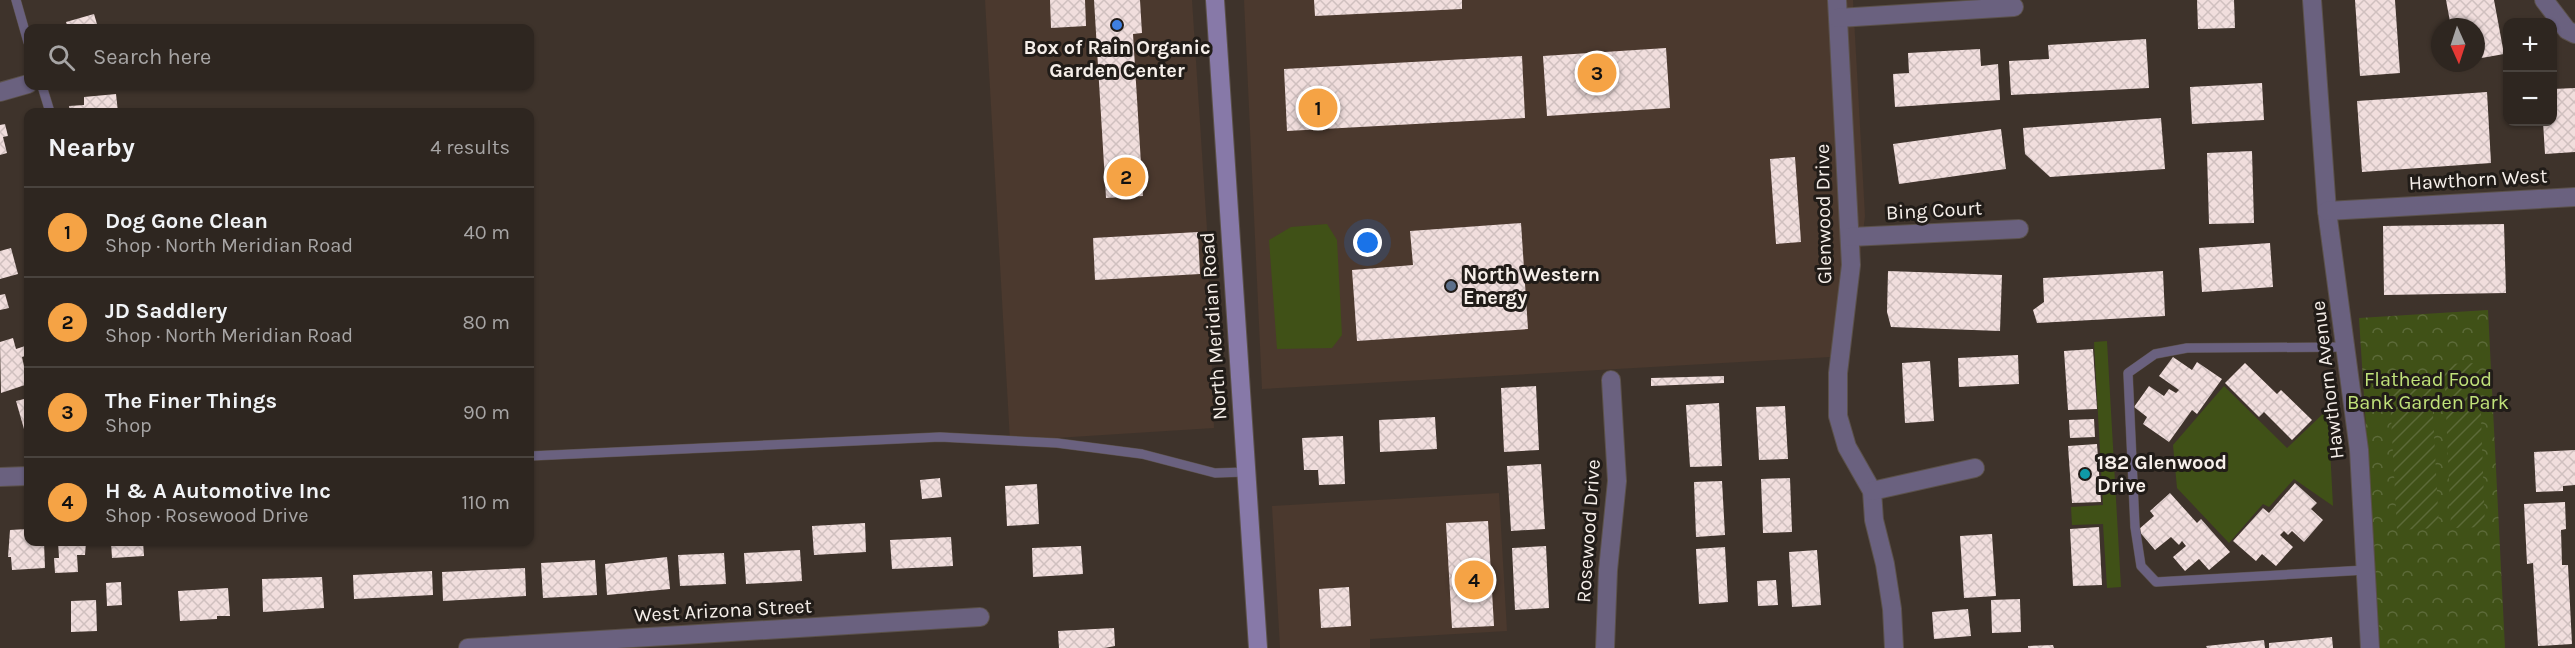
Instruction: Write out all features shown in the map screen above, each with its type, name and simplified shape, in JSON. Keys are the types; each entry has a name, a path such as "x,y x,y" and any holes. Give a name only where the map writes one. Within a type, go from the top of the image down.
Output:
{"main road":[{"name":"North Meridian Road","path":"1215,0 1258,648"}],"street":[{"name":"Hawthorn Avenue","path":"2312,0 2327,211 2359,450 2370,648"},
{"path":"2544,0 2567,30 2575,34"},
{"path":"1837,9 2014,7"},
{"name":"Glenwood Drive","path":"1837,9 1851,265 1838,373 1838,416 1847,447 1872,491 1874,520 1885,564 1892,609 1894,648"},
{"path":"0,92 24,85"},
{"name":"Hawthorn West","path":"2327,211 2575,197"},
{"name":"Bing Court","path":"1850,237 2019,229"},
{"name":"Rosewood Drive","path":"1605,648 1608,570 1617,481 1611,380"},
{"path":"1872,491 1976,468"},
{"path":"0,477 24,476"},
{"name":"West Arizona Street","path":"468,648 980,617"}],"lane":[{"path":"16,0 24,28"},
{"path":"43,90 49,108"},
{"path":"2346,346 2187,348 2155,354 2128,373 2135,527 2140,566 2156,582 2366,570"},
{"path":"534,456 940,438 1058,442 1142,454 1215,473 1246,472"}],"shaded area":[{"path":"985,0 1192,0 1207,230 1214,428 1010,441"},
{"path":"1244,0 1853,0 1865,216 1848,356 1262,389"},
{"path":"1499,493 1507,631 1370,639 1370,648 1280,648 1272,506"}],"green space":[{"path":"1327,224 1337,240 1342,335 1332,348 1277,349 1269,240 1291,227"},
{"name":"Flathead Food Bank Garden Park","path":"2488,310 2505,648 2380,648 2359,318"},
{"path":"2107,341 2121,587 2107,588 2103,524 2072,525 2071,507 2103,505 2094,342"},
{"path":"2479,363 2485,527 2451,528 2444,364"},
{"path":"2431,377 2439,528 2397,530 2389,379"},
{"path":"2224,386 2287,448 2328,409 2333,506 2294,479 2269,507 2263,504 2229,543 2177,488 2173,445"}],"building":[{"path":"1050,0 1085,0 1086,26 1051,28"},
{"path":"1094,0 1140,0 1142,33 1133,34 1143,196 1106,198"},
{"path":"1314,0 1462,0 1462,9 1315,16"},
{"path":"2197,0 2234,0 2235,28 2198,29"},
{"path":"2355,0 2395,0 2400,73 2360,76"},
{"path":"2446,0 2494,0 2503,54 2485,57 2485,18 2449,18"},
{"path":"94,14 97,24 67,24 66,22"},
{"path":"2146,39 2149,88 2011,95 2009,61 2049,59 2048,45"},
{"path":"1666,48 1670,108 1547,116 1543,56"},
{"path":"1980,49 1981,66 1998,64 2000,100 1895,107 1893,74 1909,73 1908,53"},
{"path":"1522,56 1525,118 1287,131 1284,69"},
{"path":"2262,83 2264,120 2192,124 2190,87"},
{"path":"2575,88 2575,152 2545,154 2543,126 2557,126 2557,89"},
{"path":"2487,92 2491,163 2362,172 2357,101"},
{"path":"116,94 118,108 69,108 69,106 84,105 84,97"},
{"path":"2161,118 2165,169 2050,177 2025,154 2023,128"},
{"path":"5,124 8,136 3,137 7,153 0,155 0,125"},
{"path":"2001,129 2006,169 1899,184 1893,144"},
{"path":"2252,151 2254,223 2209,224 2207,153"},
{"path":"1795,157 1801,242 1776,244 1770,159"},
{"path":"1521,223 1528,329 1357,341 1352,270 1413,265 1410,231"},
{"path":"2504,224 2506,293 2384,295 2383,226"},
{"path":"1198,232 1200,274 1095,280 1093,238"},
{"path":"2270,243 2273,287 2202,292 2199,248"},
{"path":"11,248 18,274 0,279 0,251"},
{"path":"1888,271 2002,275 2000,331 1891,327 1887,312"},
{"path":"2163,271 2165,316 2037,323 2033,310 2044,302 2043,278"},
{"path":"5,294 9,308 0,310 0,295"},
{"path":"13,338 16,349 24,346 24,356 22,357 24,385 1,393 0,342"},
{"path":"2093,349 2097,409 2068,410 2064,351"},
{"path":"2018,355 2019,384 1959,387 1958,358"},
{"path":"2173,357 2192,370 2197,362 2222,379 2197,414 2192,410 2169,442 2143,424 2147,417 2134,407 2149,386 2164,396 2169,389 2176,393 2179,390 2159,376"},
{"path":"1930,361 1934,421 1905,423 1902,363"},
{"path":"2245,363 2277,394 2281,390 2312,420 2292,440 2264,412 2259,417 2225,383"},
{"path":"1724,376 1724,383 1651,386 1651,378"},
{"path":"1536,386 1539,450 1504,452 1501,388"},
{"path":"24,399 24,429 16,401"},
{"path":"1719,403 1722,466 1690,467 1686,405"},
{"path":"1785,406 1788,459 1759,460 1756,407"},
{"path":"1435,417 1437,449 1380,452 1379,420"},
{"path":"2094,419 2095,437 2070,438 2069,420"},
{"path":"1343,436 1345,484 1319,485 1318,470 1304,470 1302,438"},
{"name":"182 Glenwood Drive","path":"2097,444 2101,502 2072,503 2068,446"},
{"path":"2575,450 2575,485 2563,486 2563,491 2536,492 2534,452"},
{"path":"1541,464 1545,529 1511,531 1507,466"},
{"path":"940,478 942,497 922,499 920,480"},
{"path":"1790,478 1792,532 1763,533 1761,479"},
{"path":"1722,481 1725,535 1696,537 1694,482"},
{"path":"2295,483 2317,503 2311,509 2323,520 2304,542 2292,531 2288,535 2284,531 2280,535 2293,547 2276,566 2262,554 2256,561 2233,541 2263,508 2269,513"},
{"path":"1037,484 1039,524 1007,526 1005,486"},
{"path":"2170,493 2197,523 2201,519 2230,552 2209,570 2199,559 2185,571 2173,557 2186,546 2182,541 2179,545 2171,537 2155,550 2138,530 2154,516 2150,511"},
{"path":"2565,502 2566,529 2561,530 2562,565 2568,565 2572,644 2538,646 2533,563 2527,564 2524,504"},
{"path":"1488,521 1494,626 1452,628 1446,523"},
{"path":"865,523 866,552 814,555 812,526"},
{"path":"2099,527 2102,585 2073,586 2070,529"},
{"path":"24,529 24,546 44,546 45,568 12,570 11,557 8,557 10,530"},
{"path":"1992,534 1996,596 1964,598 1960,536"},
{"path":"951,537 953,566 892,569 890,540"},
{"path":"58,546 86,546 85,555 77,555 78,572 55,573 54,558 59,558"},
{"path":"111,546 143,546 144,556 112,558"},
{"path":"1081,546 1083,574 1033,577 1032,548"},
{"path":"1546,546 1549,608 1515,610 1512,548"},
{"path":"1725,547 1728,602 1699,604 1696,549"},
{"path":"800,550 802,581 746,584 744,553"},
{"path":"1817,550 1821,605 1792,607 1789,552"},
{"path":"724,553 726,584 680,586 678,555"},
{"path":"667,557 670,589 607,595 605,564"},
{"path":"595,560 597,595 543,598 541,563"},
{"path":"525,568 526,596 443,601 442,572"},
{"path":"432,571 433,595 354,599 353,575"},
{"path":"322,577 324,608 263,612 262,579"},
{"path":"1776,580 1778,605 1758,606 1757,581"},
{"path":"121,582 122,605 107,606 106,583"},
{"path":"1349,587 1351,626 1321,628 1319,589"},
{"path":"228,588 230,616 180,621 178,591"},
{"path":"2020,599 2021,632 1992,633 1991,600"},
{"path":"96,600 97,631 71,632 71,601"},
{"path":"1968,609 1971,636 1934,639 1932,612"},
{"path":"1114,628 1115,646 1059,648 1058,631"},
{"path":"2332,637 2333,648 2269,648 2269,643"},
{"path":"2264,640 2265,648 2207,648 2206,646"},
{"path":"2053,645 2054,648 2028,648 2028,646"}],"place":[{"name":"Box of Rain Organic Garden Center","path":"1117,25"},
{"name":"The Finer Things","path":"1597,73"},
{"name":"Dog Gone Clean","path":"1318,108"},
{"name":"JD Saddlery","path":"1126,177"},
{"name":"North Western Energy","path":"1451,286"},
{"name":"182 Glenwood Drive","path":"2085,474"},
{"name":"H & A Automotive Inc","path":"1474,580"}]}
